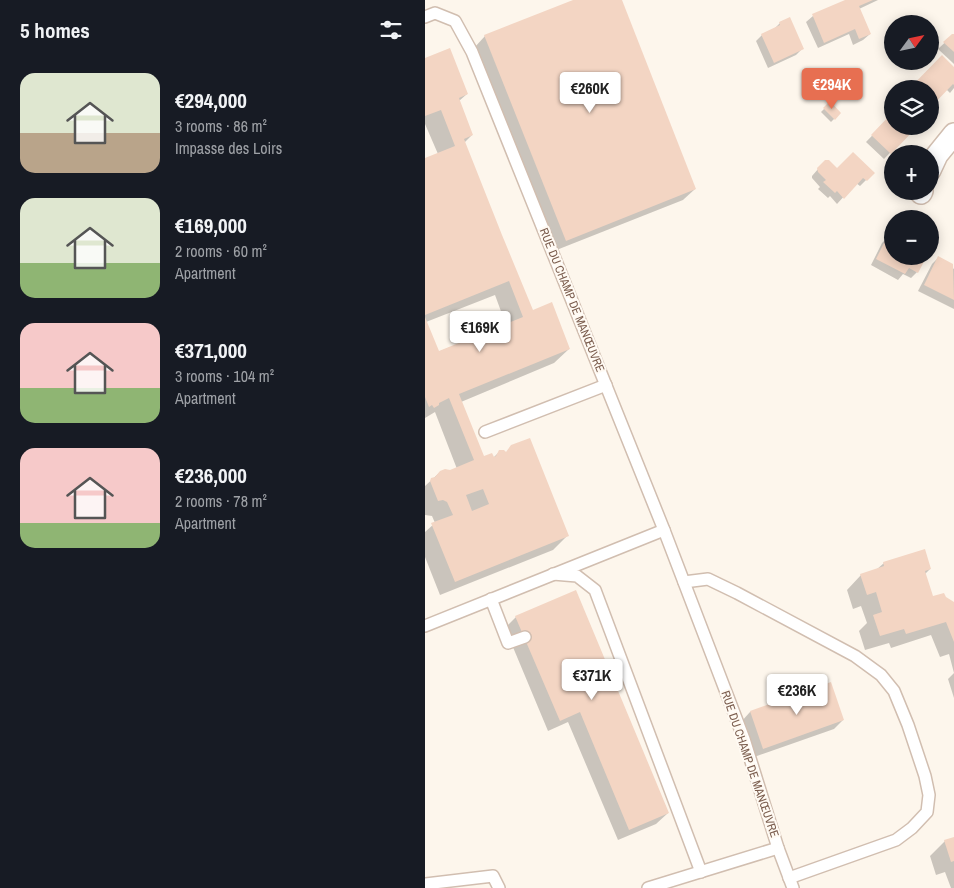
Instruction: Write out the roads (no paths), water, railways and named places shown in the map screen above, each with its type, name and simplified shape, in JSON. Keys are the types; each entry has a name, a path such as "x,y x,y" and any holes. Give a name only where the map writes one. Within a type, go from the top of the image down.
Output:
{"street":[{"path":"939,153 954,134"}],"lane":[{"name":"RUE DU CHAMP DE MANŒUVRE","path":"425,17 435,13 455,21 472,52 684,582 744,739 778,848 648,888"},
{"path":"485,432 606,385"},
{"path":"425,626 664,530"},
{"path":"553,574 577,576 595,590 701,872"},
{"path":"684,582 708,579 855,656 881,676 894,691 908,725 925,776 929,795 927,812 911,828 896,840 791,883 778,848"},
{"path":"491,599 508,643 525,637"},
{"path":"425,884 493,876 499,888"}]}
